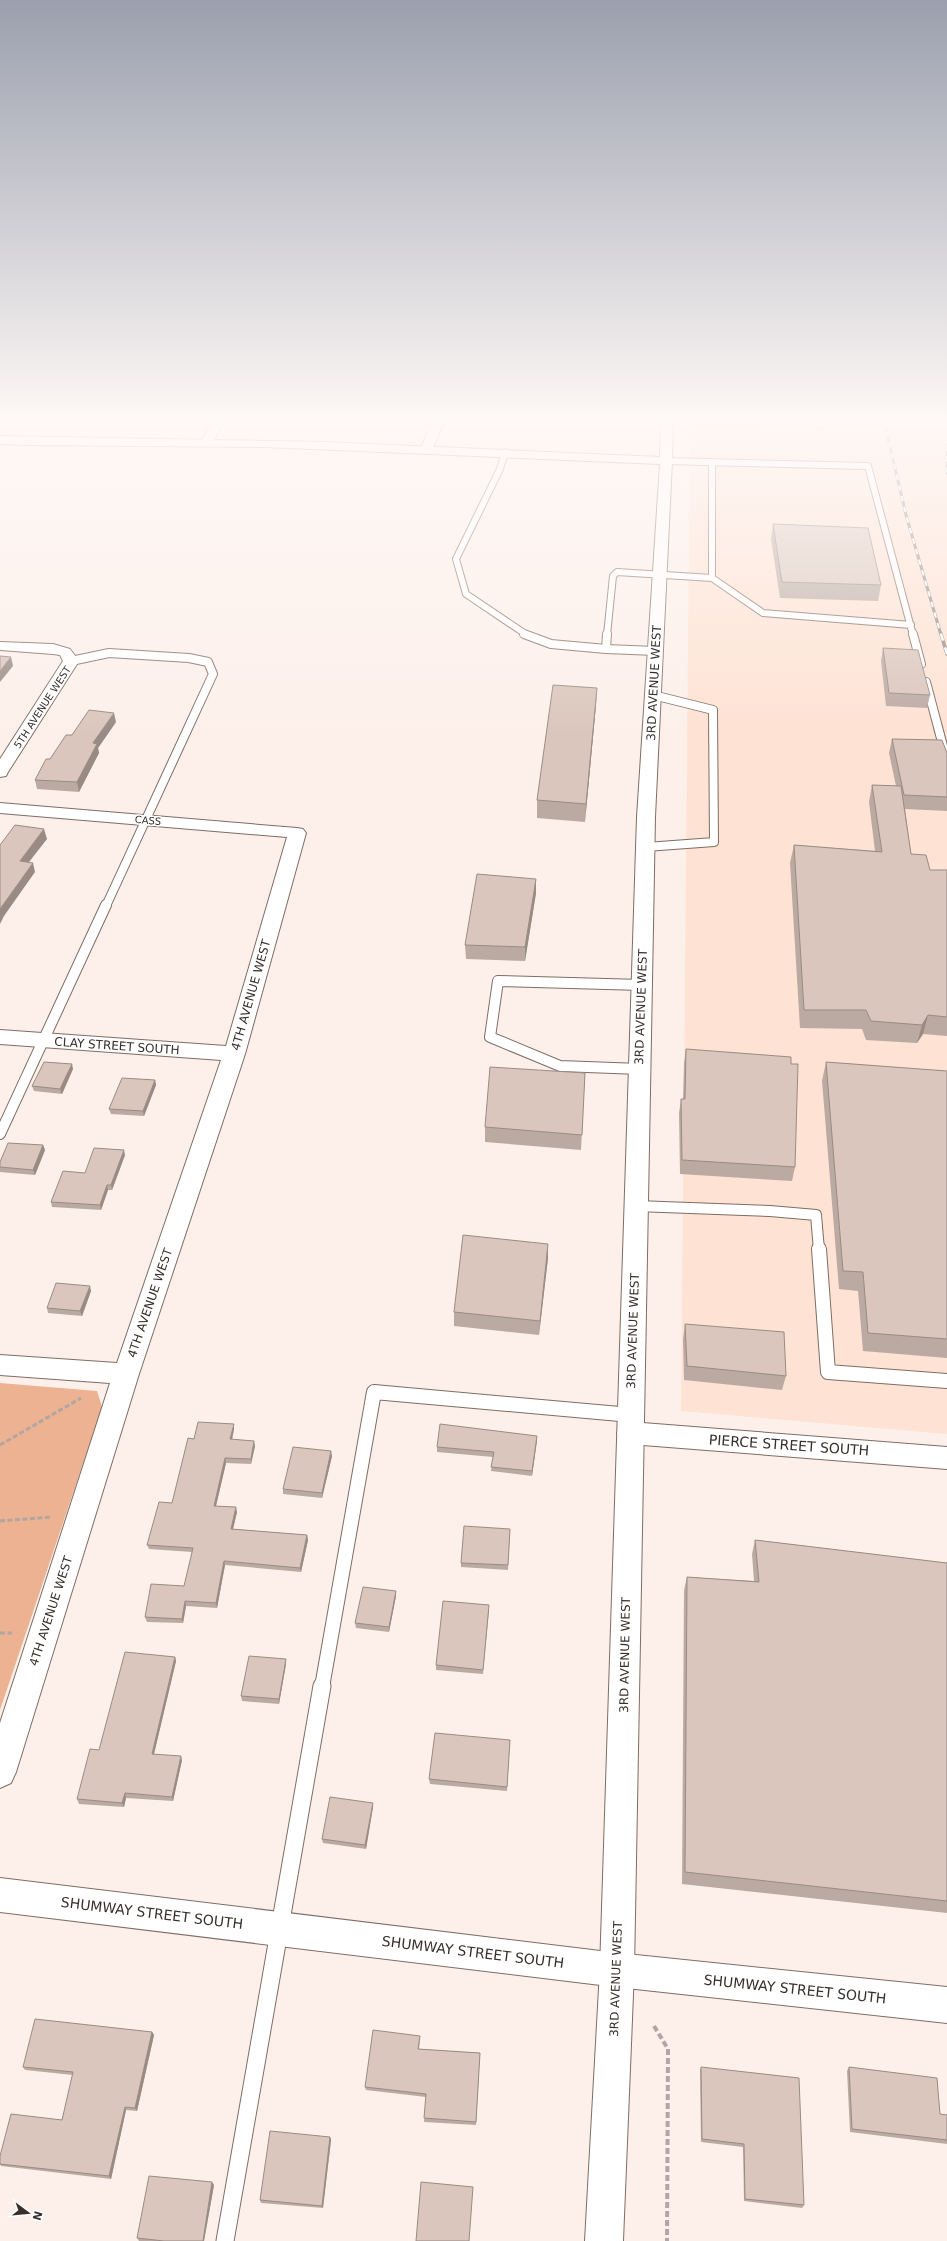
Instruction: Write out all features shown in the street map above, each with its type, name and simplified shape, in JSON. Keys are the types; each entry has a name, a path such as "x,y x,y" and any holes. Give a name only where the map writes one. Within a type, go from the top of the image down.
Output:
{"street":[{"name":"3RD AVENUE WEST","path":"604,2241 617,1970 646,847 663,526"},
{"name":"5TH AVENUE WEST","path":"0,646 53,649 65,652 71,661 0,772"},
{"name":"CASS","path":"0,808 297,833"},
{"name":"4TH AVENUE WEST","path":"0,1772 126,1374 234,1054 297,833"},
{"name":"CLAY STREET SOUTH","path":"0,1037 234,1054"},
{"path":"0,1365 126,1374"},
{"name":"PIERCE STREET SOUTH","path":"630,1424 947,1458"},
{"name":"SHUMWAY STREET SOUTH","path":"0,1895 617,1970 947,2005"}],"lane":[{"path":"472,526 456,559 466,594 521,634 552,644 606,649 656,651"},
{"path":"712,526 712,578"},
{"path":"884,526 923,670"},
{"path":"606,649 613,576 617,572 712,578 763,613 911,625"},
{"path":"0,1134 147,820 213,674 208,662 189,658 109,652 71,661"},
{"path":"925,678 947,761"},
{"path":"646,847 714,842 713,710 653,695"},
{"path":"640,1069 560,1066 490,1038 498,981 642,985"},
{"path":"636,1206 770,1211 816,1215 828,1372 947,1382"},
{"path":"224,2241 374,1392 630,1424"}],"path":[{"path":"0,1445 81,1398"},
{"path":"0,1521 52,1517"},
{"path":"0,1633 12,1633"},
{"path":"654,2026 668,2049 667,2241"}],"shaded area":[{"path":"689,526 947,526 947,1434 681,1411"},
{"path":"0,1383 97,1391 102,1407 0,1710"}],"building":[{"path":"773,526 868,528 881,585 782,582"},
{"path":"883,648 918,650 930,695 889,693"},
{"path":"0,656 11,657 0,671"},
{"path":"553,685 597,688 586,804 537,800"},
{"path":"89,710 114,713 93,743 97,744 77,782 35,780 46,759 50,759 66,735 72,735"},
{"path":"892,739 942,740 947,753 947,797 904,795"},
{"path":"872,785 901,786 911,854 926,855 930,870 947,870 947,1017 928,1015 922,1025 871,1021 866,1010 804,1010 794,845 882,852"},
{"path":"15,825 44,829 20,861 33,863 0,909 0,845"},
{"path":"477,874 536,879 525,947 465,945"},
{"path":"686,1049 791,1057 791,1064 798,1064 795,1167 682,1160 681,1099 685,1099"},
{"path":"44,1062 72,1064 60,1089 32,1086"},
{"path":"826,1062 947,1071 947,1339 868,1333 863,1272 843,1271"},
{"path":"490,1067 585,1073 582,1135 485,1127"},
{"path":"122,1078 155,1080 143,1111 109,1109"},
{"path":"8,1143 43,1145 33,1170 0,1167 0,1162"},
{"path":"94,1148 124,1150 111,1185 107,1185 100,1205 51,1202 63,1171 85,1173"},
{"path":"463,1235 548,1244 540,1321 454,1312"},
{"path":"56,1283 90,1286 80,1311 47,1308"},
{"path":"685,1324 784,1332 786,1376 687,1366"},
{"path":"198,1422 234,1424 230,1439 254,1441 251,1459 225,1458 214,1506 236,1507 231,1529 307,1535 300,1568 224,1561 216,1603 185,1601 182,1619 145,1617 151,1584 184,1586 193,1548 147,1545 159,1502 172,1503 188,1438 194,1439"},
{"path":"440,1424 537,1436 532,1471 491,1467 494,1452 437,1447"},
{"path":"293,1447 331,1451 322,1493 283,1489"},
{"path":"464,1526 510,1529 508,1565 461,1563"},
{"path":"755,1540 947,1563 947,1901 685,1872 687,1577 759,1582"},
{"path":"363,1587 396,1591 389,1627 355,1623"},
{"path":"443,1601 489,1605 483,1670 436,1665"},
{"path":"125,1652 175,1657 152,1754 181,1756 172,1797 125,1793 122,1803 77,1799 90,1749 99,1750"},
{"path":"249,1656 286,1659 279,1699 241,1696"},
{"path":"435,1733 510,1740 507,1787 429,1779"},
{"path":"330,1797 373,1803 365,1845 322,1839"},
{"path":"35,2019 152,2032 135,2108 125,2107 109,2176 0,2164 0,2156 11,2114 62,2120 73,2072 23,2067"},
{"path":"373,2030 420,2036 418,2049 480,2053 476,2122 424,2118 426,2094 365,2087"},
{"path":"701,2067 799,2078 804,2205 745,2199 744,2144 702,2139"},
{"path":"849,2067 937,2078 940,2114 947,2115 947,2140 852,2129"},
{"path":"270,2131 330,2137 322,2206 260,2200"},
{"path":"149,2176 212,2182 203,2241 164,2241 137,2238"},
{"path":"421,2182 473,2187 469,2241 416,2241"}],"railway":[{"path":"909,526 941,635"},
{"path":"941,634 947,654"}]}
